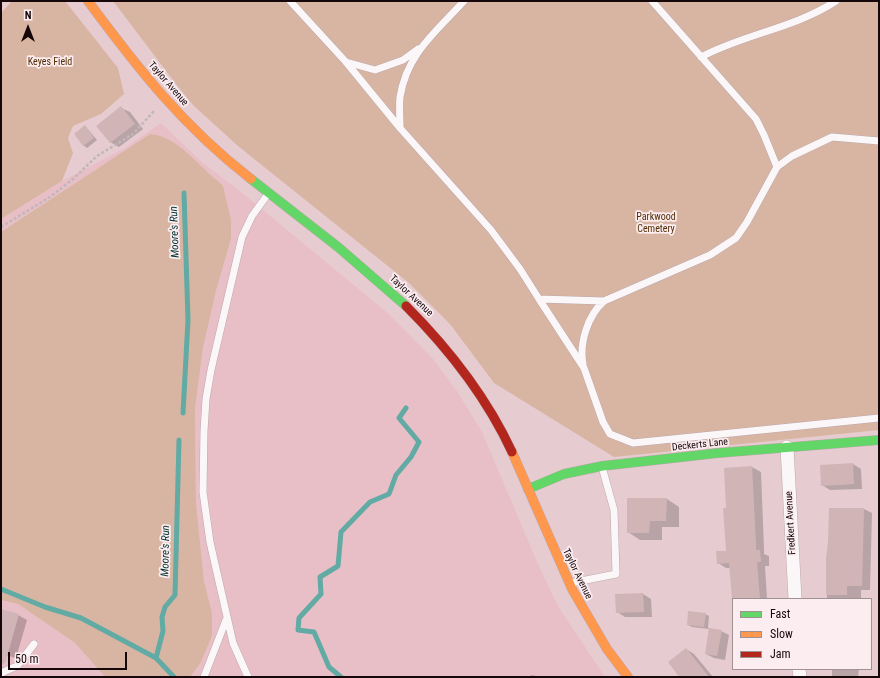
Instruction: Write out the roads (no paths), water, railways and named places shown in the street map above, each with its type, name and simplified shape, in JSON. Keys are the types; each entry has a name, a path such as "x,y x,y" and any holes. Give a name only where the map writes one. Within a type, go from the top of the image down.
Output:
{"main road":[{"name":"Taylor Avenue","path":"88,1 165,99 207,143 268,194 385,286 440,341 487,404 513,454 569,584 585,615 603,644 628,677"},
{"name":"Deckerts Lane","path":"528,489 564,474 602,466 787,447 879,440"}],"street":[{"name":"Fredkert Avenue","path":"787,447 795,598"}],"lane":[{"path":"290,1 346,62 400,128 491,230 520,269 584,368"},
{"path":"346,62 375,70 403,60 420,48 464,1"},
{"path":"652,1 756,119 777,167"},
{"path":"702,57 739,40 780,28 836,1"},
{"path":"400,128 400,97 405,77 420,48"},
{"path":"879,141 832,137 792,156 777,167 747,222 736,238 726,246 604,301 593,314 583,341 581,356 603,422 610,434 633,443 879,418"},
{"path":"248,677 233,643 226,620 210,542 203,492 206,398 226,299 242,237 252,216 268,194"},
{"path":"539,299 604,301"},
{"path":"569,584 616,574 614,510 602,466"},
{"path":"204,677 226,620"},
{"path":"1,677 1,673 17,666 34,644"}],"waterway":[{"name":"Moore's Run","path":"183,413 188,320 184,193"},
{"name":"Moore's Run","path":"341,677 329,667 314,632 298,630 299,618 321,594 320,577 338,566 341,532 370,502 389,494 396,475 411,457 419,442 399,418 406,408"},
{"name":"Moore's Run","path":"156,658 163,631 162,617 165,607 175,595 179,440"},
{"name":"Moore's Run","path":"1,589 45,607 81,618 156,658 174,677"}],"park label":[{"name":"Keyes Field","path":"50,62"},
{"name":"Parkwood Cemetery","path":"656,222"}]}
